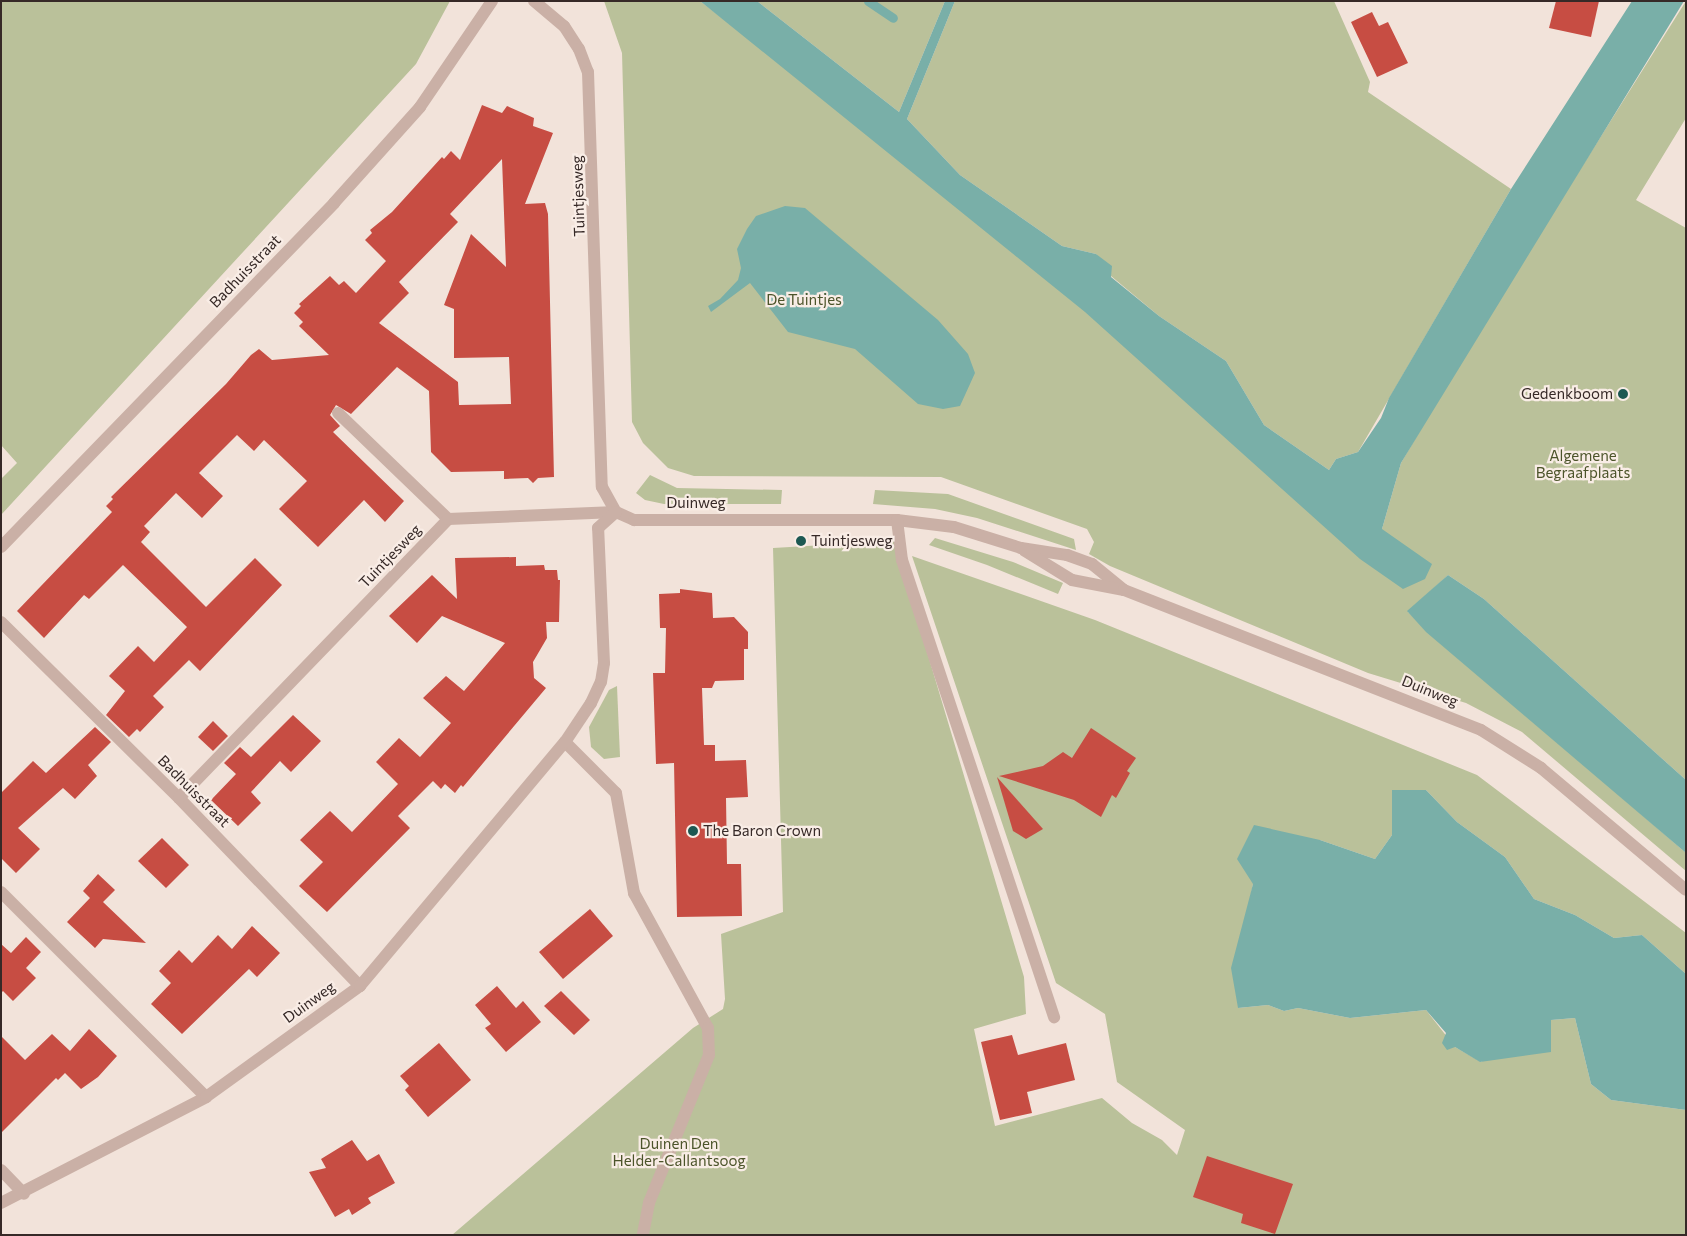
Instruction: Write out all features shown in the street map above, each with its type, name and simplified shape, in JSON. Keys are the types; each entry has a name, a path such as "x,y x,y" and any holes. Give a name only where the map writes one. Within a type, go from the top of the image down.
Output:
{"street":[{"name":"Badhuisstraat","path":"1,547 334,203 420,107 492,1"},
{"name":"Tuintjesweg","path":"534,1 564,26 579,49 588,72 602,487 616,512"},
{"path":"338,413 448,519 616,512"},
{"name":"Duinweg","path":"1,1203 24,1194 206,1096 360,986 566,742 601,682 604,663 598,528 616,512 634,520 897,520 954,527 1021,548 1067,555 1092,564 1124,590"},
{"name":"Tuintjesweg","path":"179,798 448,519"},
{"path":"897,520 902,560 1054,1017"},
{"name":"Duinweg","path":"1021,548 1072,580 1124,590 1481,730 1541,768 1686,890"},
{"name":"Badhuisstraat","path":"1,622 179,798 360,986"},
{"path":"566,742 616,793 634,893 708,1028 709,1055 649,1204 643,1235"},
{"path":"1,892 206,1096"},
{"path":"1,1170 24,1194"}],"green space":[{"path":"1,1 450,1 416,64 1,515 1,479 17,463 1,445"},
{"name":"De Tuintjes","path":"604,1 700,1 1382,529 1401,463 1478,332 1686,1 1686,118 1636,200 1686,228 1686,780 1484,599 1448,575 1408,612 1686,853 1686,871 1522,732 1466,703 1368,673 1110,566 1089,554 1094,542 1087,529 941,477 694,476 668,468 643,443 632,422 622,53"},
{"path":"757,1 945,1 899,112"},
{"path":"955,1 1334,1 1370,82 1368,92 1511,189 1358,452 1336,459 1329,470 1264,425 1226,361 1159,316 1111,276 1096,254 1062,246 960,175 907,119"},
{"path":"650,475 677,488 782,490 781,504 664,504 645,500 636,493"},
{"path":"875,490 948,494 1074,539 1076,550 977,518 935,509 873,504"},
{"path":"935,538 1013,562 1063,583 1058,594 987,565 929,545"},
{"name":"Duinen Den Helder-Callantsoog","path":"894,541 1024,977 1026,1014 974,1029 995,1126 1102,1098 1132,1123 1162,1140 1177,1155 1185,1130 1117,1082 1105,1014 1056,983 912,556 1095,620 1477,775 1686,933 1686,974 1642,935 1614,938 1575,915 1534,899 1505,857 1457,822 1426,790 1392,790 1392,835 1375,859 1320,840 1253,884 1245,924 1238,1008 1268,1005 1284,1011 1298,1008 1350,1018 1426,1010 1455,1047 1481,1062 1551,1020 1575,1018 1591,1084 1611,1100 1686,1110 1686,1235 452,1235 693,1028 723,1009 725,999 721,934 783,912 773,548"},
{"path":"617,686 620,757 604,759 591,747 589,727 609,690"}],"water":[{"path":"700,1 757,1 899,112 945,1 955,1 907,119 960,175 1062,246 1096,254 1112,266 1111,277 1159,316 1226,361 1264,425 1329,470 1336,459 1358,452 1381,418 1389,398 1511,189 1632,1 1684,1 1401,463 1382,529 1432,564 1425,579 1403,589 1360,559 1085,312"},
{"path":"785,206 805,208 938,320 968,354 975,373 960,406 943,409 918,404 855,349 788,332 750,283 711,312 708,306 720,299 738,280 741,268 737,249 756,216"},
{"path":"1448,575 1484,599 1686,780 1686,853 1426,632 1407,611"},
{"path":"1392,790 1426,790 1457,822 1505,857 1534,899 1575,915 1614,938 1642,935 1686,974 1686,1110 1611,1100 1591,1084 1575,1018 1551,1020 1551,1052 1480,1062 1455,1047 1447,1050 1442,1043 1446,1033 1426,1010 1350,1018 1298,1008 1284,1011 1268,1005 1238,1008 1231,968 1253,884 1237,859 1254,825 1320,840 1375,859 1392,835"}],"building":[{"path":"1556,1 1599,1 1591,37 1549,28"},
{"path":"1372,12 1379,26 1388,22 1408,63 1377,77 1351,22"},
{"path":"482,105 502,113 507,106 534,118 533,126 553,133 525,204 545,203 548,214 554,477 538,478 533,483 528,478 504,479 504,471 451,472 431,452 429,391 397,367 351,414 336,405 330,415 340,426 333,432 404,501 385,522 364,500 318,547 279,509 307,481 264,440 254,451 237,435 199,473 223,496 202,518 176,493 144,526 150,532 141,542 206,607 255,558 282,585 200,671 189,660 153,696 164,707 140,732 137,729 129,737 106,715 125,691 109,676 138,646 154,662 187,627 123,565 89,599 84,595 44,638 17,611 112,512 106,506 113,499 111,497 226,384 251,355 259,349 272,360 329,355 299,326 303,322 294,313 301,306 299,304 330,276 339,285 344,281 356,293 386,261 365,240 372,233 370,230 392,212 442,157 444,159 451,151 460,160","holes":["502,159 506,267 471,234 444,305 454,309 454,358 509,357 511,404 459,405 458,382 379,323 409,293 399,282 458,222 450,214"]},
{"path":"516,557 516,566 544,565 545,570 557,570 558,580 560,580 559,622 546,622 547,638 533,662 534,678 546,688 463,787 461,785 455,793 445,784 441,789 433,781 398,816 410,828 327,912 299,886 323,862 300,840 330,811 352,832 398,784 376,762 399,738 420,757 451,723 423,698 446,676 464,691 505,643 442,616 417,643 389,616 432,575 457,599 455,558"},
{"path":"680,589 712,593 713,618 734,617 748,632 748,649 744,649 744,680 715,681 712,688 702,688 704,745 715,745 715,761 746,760 748,797 726,798 727,864 741,864 742,916 677,917 674,763 656,764 653,673 665,673 666,628 660,628 659,594 680,593"},
{"path":"293,715 321,741 291,772 280,761 251,792 261,803 238,826 211,800 236,774 224,763 240,747 251,757"},
{"path":"213,721 228,736 213,751 198,737"},
{"path":"95,727 111,742 88,765 97,776 75,799 63,788 18,828 40,849 16,873 1,858 1,793 33,761 46,773"},
{"path":"1091,728 1136,758 1127,771 1130,773 1116,798 1112,795 1101,817 1074,800 999,776 1043,766 1063,752 1072,758"},
{"path":"997,777 1043,829 1026,839 1013,831"},
{"path":"162,838 189,865 166,888 138,861"},
{"path":"98,874 115,890 103,902 146,943 103,939 95,948 67,922 90,898 83,891"},
{"path":"590,909 613,936 563,979 539,952"},
{"path":"252,926 280,953 257,977 249,969 182,1034 151,1004 171,983 159,971 179,950 192,963 218,935 232,949"},
{"path":"26,937 41,952 26,968 36,978 13,1001 3,991 1,993 1,944 11,953"},
{"path":"497,986 516,1008 523,1001 541,1022 506,1052 485,1028 491,1024 475,1005"},
{"path":"561,991 590,1020 574,1035 544,1006"},
{"path":"89,1029 117,1056 98,1077 81,1089 65,1073 58,1080 56,1078 1,1133 1,1036 25,1060 52,1034 70,1051"},
{"path":"1012,1035 1018,1055 1066,1043 1075,1080 1027,1092 1032,1113 1000,1120 981,1042"},
{"path":"439,1043 471,1080 428,1117 405,1090 409,1086 400,1076"},
{"path":"352,1140 367,1161 379,1154 395,1183 368,1198 371,1203 352,1215 349,1209 335,1217 309,1172 326,1168 321,1159"},
{"path":"1207,1156 1293,1184 1275,1234 1241,1223 1243,1214 1193,1197"}],"waterway":[{"path":"868,1 893,18"}],"place":[{"name":"Gedenkboom","path":"1623,394"},
{"name":"Tuintjesweg","path":"801,541"},
{"name":"The Baron Crown","path":"693,831"}],"park label":[{"name":"Algemene Begraafplaats","path":"1583,464"}]}
